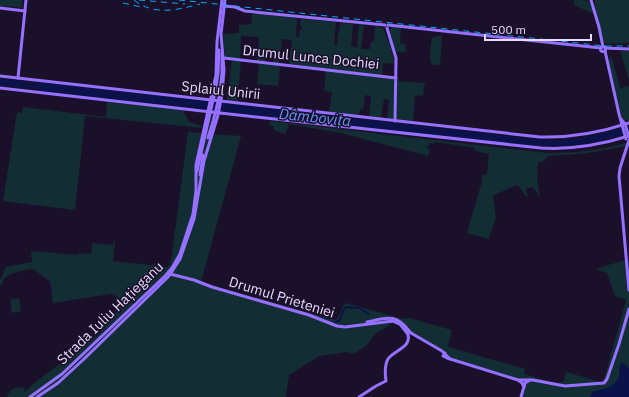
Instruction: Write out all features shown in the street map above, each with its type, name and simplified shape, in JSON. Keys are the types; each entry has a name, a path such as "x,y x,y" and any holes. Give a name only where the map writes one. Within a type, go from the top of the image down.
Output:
{"main road":[{"path":"18,78 26,0"},
{"path":"591,0 619,115 619,125 606,130"},
{"path":"224,2 245,11 387,27 394,24 433,30 603,49 629,48"},
{"path":"197,191 198,165 218,73 220,34 224,2"},
{"path":"214,121 221,101 222,73 220,34 224,2"},
{"path":"0,8 25,11"},
{"path":"387,27 395,54 395,121"},
{"path":"197,191 202,161 214,121 224,78 224,58 220,34"},
{"name":"Drumul Lunca Dochiei","path":"224,58 396,78"},
{"name":"Splaiul Unirii","path":"0,76 547,137 573,136 626,125"},
{"name":"Splaiul Unirii","path":"0,88 541,148 558,149 580,147 600,144 627,136"},
{"path":"202,99 208,97 213,92"},
{"path":"207,121 207,112 213,92"},
{"path":"221,94 228,102"},
{"path":"199,111 203,114 207,121"},
{"path":"214,121 220,116 229,114"},
{"path":"619,115 626,125"},
{"path":"619,115 626,125 628,142 619,176 626,253 628,259 629,290"},
{"path":"618,139 623,139 628,142"},
{"name":"Strada Iuliu Hațieganu","path":"30,397 36,396 61,380 175,269 185,247 193,223 197,191"},
{"name":"Strada Iuliu Hațieganu","path":"170,274 180,254 189,230 197,191"},
{"path":"175,269 175,273 178,276"},
{"name":"Drumul Prieteniei","path":"170,274 309,314 337,326 354,326 391,318 400,321 409,333 440,350 452,360 524,383"},
{"path":"521,397 524,383 532,380 565,386 604,383 607,379 619,344 629,309"},
{"path":"359,397 376,386 386,382 385,369 387,361 390,356 405,346 409,333"}],"shaded area":[{"path":"0,0 22,0 22,7 0,6"},
{"path":"574,0 583,0 590,3 594,14 574,5"},
{"path":"595,0 629,0 629,43 604,44 595,7"},
{"path":"252,13 297,18 296,37 299,37 300,29 302,29 302,26 300,25 301,19 336,22 334,45 337,45 340,23 353,24 351,46 357,48 359,24 364,25 361,49 370,49 371,42 374,41 375,26 383,28 391,48 394,64 383,63 382,77 398,81 425,83 423,96 415,95 413,121 387,119 389,100 384,99 381,118 369,117 371,96 365,95 363,109 360,109 359,116 329,113 332,92 324,91 326,69 289,64 292,40 282,39 279,63 273,63 273,56 266,55 265,62 257,61 259,37 242,36 240,59 225,57 223,34 239,33 239,25 251,24"},
{"path":"392,26 401,27 400,43 405,44 406,52 396,52 390,33"},
{"path":"442,35 440,65 434,65 430,62 432,38"},
{"path":"219,38 221,65 220,85 209,134 241,136 201,282 335,320 346,303 403,319 409,318 452,330 448,345 449,347 525,369 524,374 557,384 564,381 566,372 601,382 604,379 626,300 615,296 607,273 595,269 625,260 625,262 629,261 629,397 522,397 524,388 522,382 454,360 445,352 413,334 411,331 407,335 398,325 393,323 375,334 367,345 354,354 347,352 319,356 289,375 286,397 8,397 7,394 14,388 24,387 25,392 33,384 98,335 124,302 111,294 53,303 50,281 33,269 10,274 4,279 0,287 0,280 6,267 32,262 31,251 78,255 79,253 91,254 92,243 113,245 113,241 115,241 113,261 168,267 171,261 188,132 206,134 220,65"},
{"path":"620,51 629,51 629,80"},
{"path":"612,58 620,88 629,86 629,121 624,120 621,115 608,59"},
{"path":"232,60 241,61 237,102 227,100"},
{"path":"259,63 280,65 278,86 257,84"},
{"path":"107,102 183,110 189,122 202,126 202,128 85,116 75,210 3,201 17,112 22,113 23,107 106,117"},
{"path":"270,121 547,153 588,150 629,142 629,145 588,153 547,156 544,161 538,163 537,179 540,197 533,187 527,188 526,191 528,196 526,196 516,185 493,196 496,217 489,239 467,233 482,181 482,175 487,174 489,154 475,151 475,148 435,142 434,144 430,143 427,148 430,149 428,156 341,133 289,124 285,134 274,130 273,126 269,126"},
{"path":"19,298 21,311 12,313 10,299"}],"water":[{"name":"Dâmbovița","path":"0,78 29,83 40,82 546,140 581,138 629,126 629,133 577,145 525,145 39,91 36,88 0,86"},
{"path":"621,363 629,368 629,397 590,397 592,392 612,386 615,383 619,376 619,368"}],"waterway":[{"path":"334,323 340,320 346,307 359,308 369,314"}],"railway":[{"path":"134,0 142,5 158,10 174,10 200,4"},
{"path":"139,0 185,4"},
{"path":"179,0 605,46 629,46"},
{"path":"123,3 141,7"}]}
